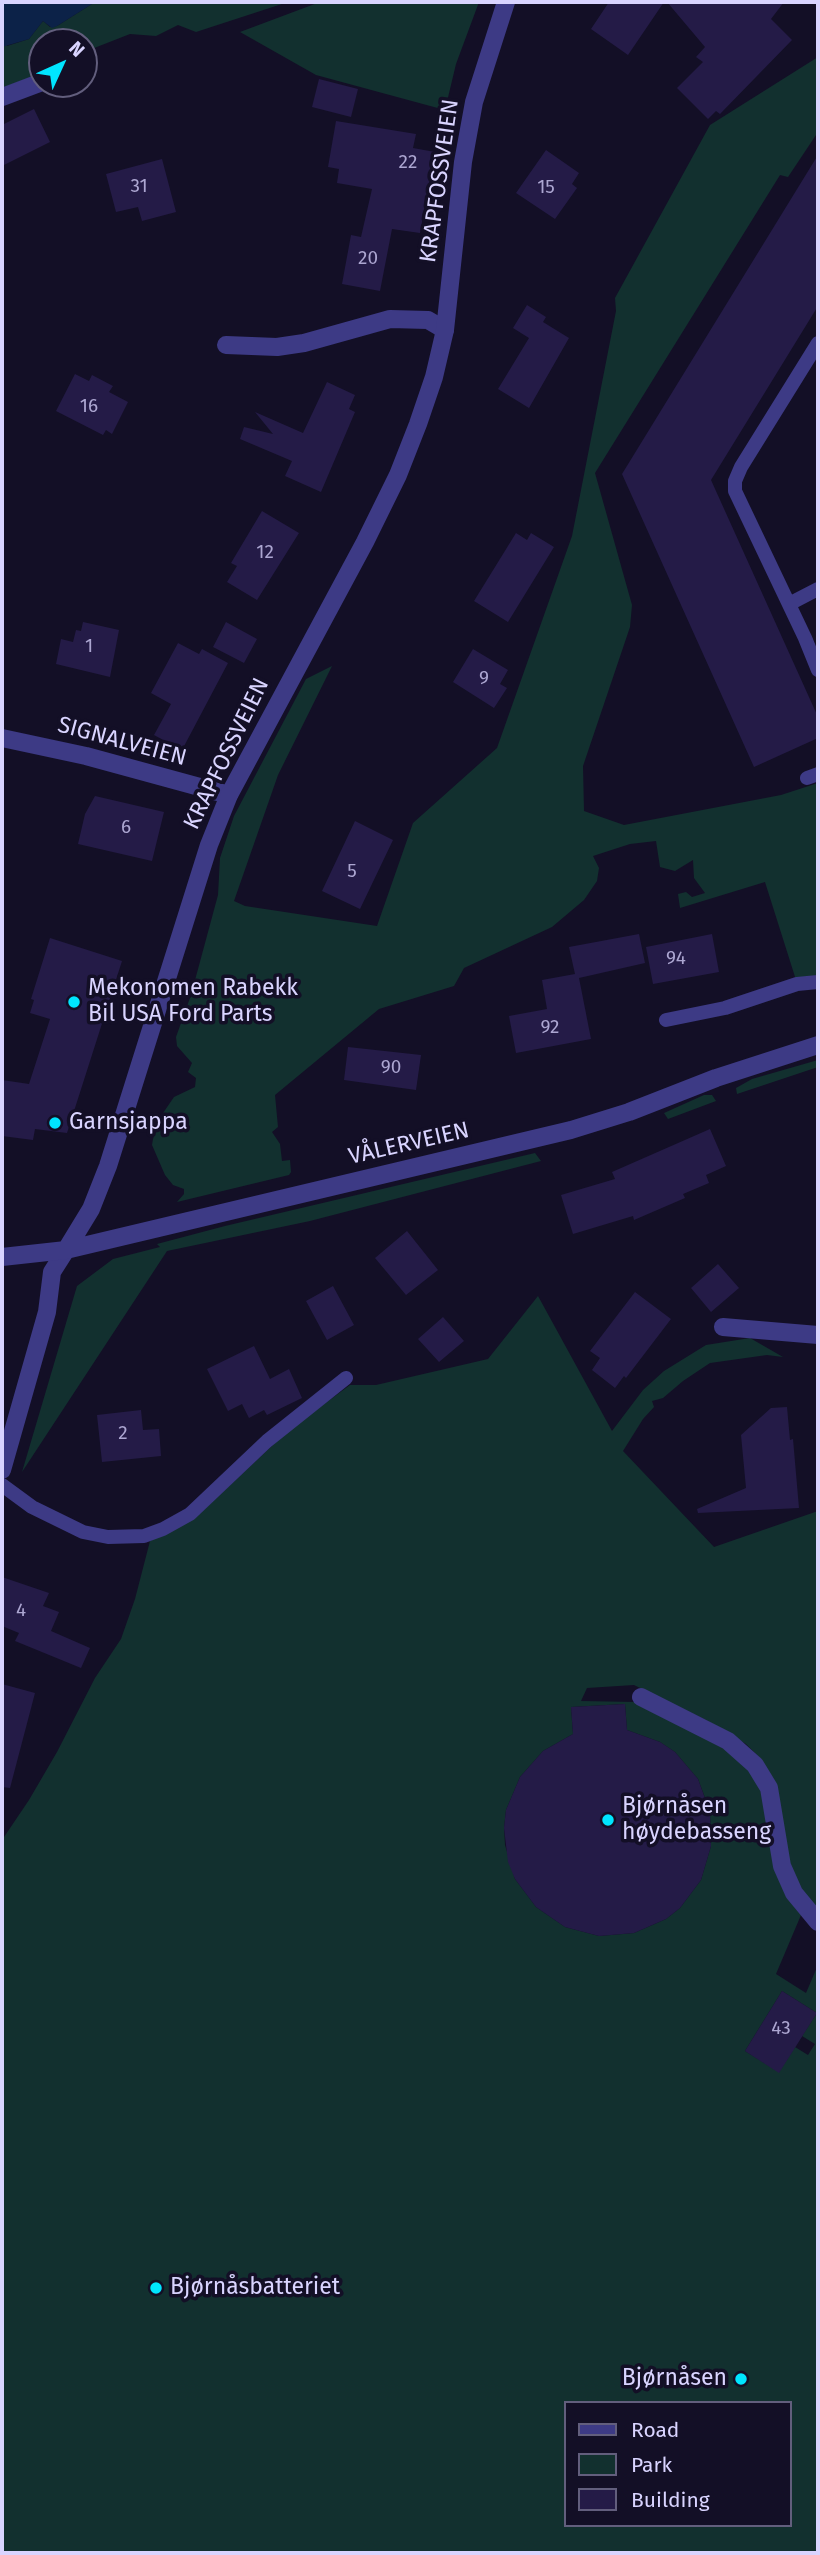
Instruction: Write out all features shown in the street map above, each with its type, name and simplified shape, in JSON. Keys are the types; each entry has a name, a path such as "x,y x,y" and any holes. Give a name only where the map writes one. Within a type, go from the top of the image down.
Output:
{"street":[{"name":"KRAPFOSSVEIEN","path":"2,1469 47,1312 52,1272 92,1209 108,1167 209,845 229,795 365,542 398,475 434,377 445,330 463,162 474,102 506,2"},
{"path":"2,97 28,87"},
{"path":"226,345 277,347 304,343 390,319 428,320 445,330"},
{"name":"SIGNALVEIEN","path":"2,738 86,756 229,795"},
{"name":"VÅLERVEIEN","path":"2,1257 66,1250 571,1130 629,1112 716,1077 818,1045"},
{"path":"723,1327 818,1335"},
{"path":"641,1697 728,1741 755,1765 769,1788 782,1866 794,1893 818,1922"}],"lane":[{"path":"818,343 735,481 735,491 818,670"},
{"path":"789,604 818,589"},
{"path":"666,1020 725,1008 797,984 818,982"},
{"path":"2,1486 32,1507 83,1532 108,1537 144,1536 190,1514 275,1434 346,1378"}],"green space":[{"path":"2,2 7,46 28,39 28,78 2,88"},
{"path":"95,2 288,2 196,32 178,25 156,36 130,34 98,47 98,28 38,28 43,21 50,27 57,26"},
{"path":"320,2 479,2 456,64 445,110 316,75 240,32"},
{"path":"818,57 818,132 788,177 780,175 595,473 632,605 630,627 583,766 584,811 624,825 781,795 818,783 818,975 796,980 765,882 680,908 678,894 686,892 692,897 705,893 694,878 693,860 675,871 660,867 656,841 630,844 593,856 599,868 597,881 584,900 552,927 464,968 454,986 379,1009 275,1095 278,1127 272,1132 280,1144 282,1161 290,1160 289,1175 177,1202 184,1194 184,1189 173,1185 165,1175 152,1145 161,1116 174,1097 195,1087 196,1078 188,1072 192,1063 177,1046 176,1037 191,995 218,895 220,858 234,816 306,679 332,666 278,775 234,901 245,906 377,926 413,823 497,748 572,536 616,311 615,298 710,125"},
{"path":"818,1060 818,1067 737,1094 736,1088 752,1079"},
{"path":"704,1095 712,1095 716,1101 668,1119 664,1113"},
{"path":"535,1153 541,1161 310,1221 167,1251 22,1472 77,1286 113,1259 225,1226"},
{"path":"538,1296 612,1431 643,1390 664,1371 706,1345 750,1338 783,1357 767,1355 710,1363 663,1398 652,1401 654,1407 623,1451 714,1547 818,1511 818,1913 790,1874 759,1757 746,1744 706,1720 634,1685 587,1688 581,1701 635,1702 725,1749 761,1782 785,1889 801,1915 776,1974 806,1993 818,1965 818,2553 2,2553 2,1840 29,1800 95,1678 121,1639 150,1541 195,1518 290,1429 350,1385 376,1385 488,1359","holes":["625,1704 627,1730 660,1742 675,1752 698,1779 710,1811 711,1846 701,1880 680,1908 666,1919 634,1933 599,1936 565,1927 536,1907 515,1879 505,1845 506,1810 520,1777 543,1751 573,1734 571,1707","782,1991 817,2013 802,2036 815,2044 808,2055 795,2047 779,2072 745,2051"]}],"water":[{"path":"2,2 95,2 52,28 43,21 38,28 28,28 28,39 2,47"}],"building":[{"path":"609,2 664,2 628,55 591,29"},
{"path":"667,2 784,2 771,19 792,40 720,114 716,111 708,119 677,88 703,62 696,57 705,47"},
{"path":"319,79 358,89 351,117 312,107"},
{"path":"34,109 50,142 2,166 2,125"},
{"path":"336,121 416,134 413,148 435,152 420,233 392,229 380,291 342,284 351,235 361,237 372,189 337,183 339,169 328,167"},
{"path":"546,150 579,173 572,184 577,188 555,219 516,193"},
{"path":"818,155 818,306 711,480 818,717 818,738 754,767 622,474"},
{"path":"162,159 176,212 142,221 138,207 116,212 106,174"},
{"path":"527,305 546,317 543,322 569,338 529,408 498,389 529,338 513,328"},
{"path":"75,374 89,381 92,375 113,386 109,392 128,402 112,434 106,430 103,435 56,411"},
{"path":"327,382 355,395 349,409 355,412 321,492 285,476 292,461 240,439 244,427 273,434 255,412 303,433"},
{"path":"262,511 299,533 257,600 227,582 237,566 231,563"},
{"path":"516,533 527,540 531,533 554,547 508,622 474,601"},
{"path":"83,622 119,630 110,677 56,664 61,639 73,642 76,630 81,631"},
{"path":"226,622 257,639 244,663 213,647"},
{"path":"178,643 199,654 202,649 228,663 182,750 154,735 171,704 151,693"},
{"path":"473,649 508,670 500,684 507,688 494,708 453,682"},
{"path":"95,796 164,812 152,861 78,844 85,814"},
{"path":"355,821 393,840 360,909 322,891"},
{"path":"639,934 645,963 579,978 591,1039 516,1053 509,1016 547,1009 542,980 575,974 569,947"},
{"path":"712,934 719,972 653,984 646,947"},
{"path":"50,938 122,961 67,1133 35,1129 33,1140 2,1136 2,1080 29,1084 50,1019 30,1013 34,1000 31,999"},
{"path":"348,1047 421,1055 416,1090 344,1080"},
{"path":"710,1129 726,1166 706,1175 709,1183 683,1194 685,1198 634,1220 633,1216 573,1234 561,1195 615,1179 612,1172"},
{"path":"407,1231 438,1270 406,1295 375,1258"},
{"path":"718,1264 739,1288 711,1312 691,1288"},
{"path":"333,1286 354,1325 327,1340 306,1301"},
{"path":"635,1292 671,1319 626,1378 624,1376 615,1388 592,1370 600,1358 590,1351"},
{"path":"443,1317 464,1341 439,1362 418,1339"},
{"path":"254,1346 270,1379 289,1369 302,1398 267,1415 264,1410 249,1418 242,1404 228,1411 207,1369"},
{"path":"787,1407 790,1440 793,1439 799,1508 698,1513 697,1509 746,1488 741,1435 771,1408"},
{"path":"141,1410 143,1430 159,1429 161,1456 102,1462 97,1415"},
{"path":"2,1577 49,1593 43,1606 59,1612 51,1631 90,1648 81,1668 15,1641 19,1633 2,1626"},
{"path":"2,1684 35,1693 10,1788 2,1787"},
{"name":"Bjørnåsen høydebasseng","path":"625,1704 627,1730 660,1742 675,1752 698,1779 710,1812 711,1846 701,1880 680,1908 666,1919 634,1933 599,1936 565,1927 536,1907 515,1879 508,1862 504,1828 506,1810 520,1777 543,1751 573,1734 571,1707"},
{"path":"782,1991 817,2013 779,2073 745,2051"}],"place":[{"name":"Mekonomen Rabekk Bil USA Ford Parts","path":"74,1002"},
{"name":"Garnsjappa","path":"55,1123"},
{"name":"Bjørnåsen høydebasseng","path":"608,1820"},
{"name":"Bjørnåsbatteriet","path":"156,2288"},
{"name":"Bjørnåsen","path":"741,2379"}]}
